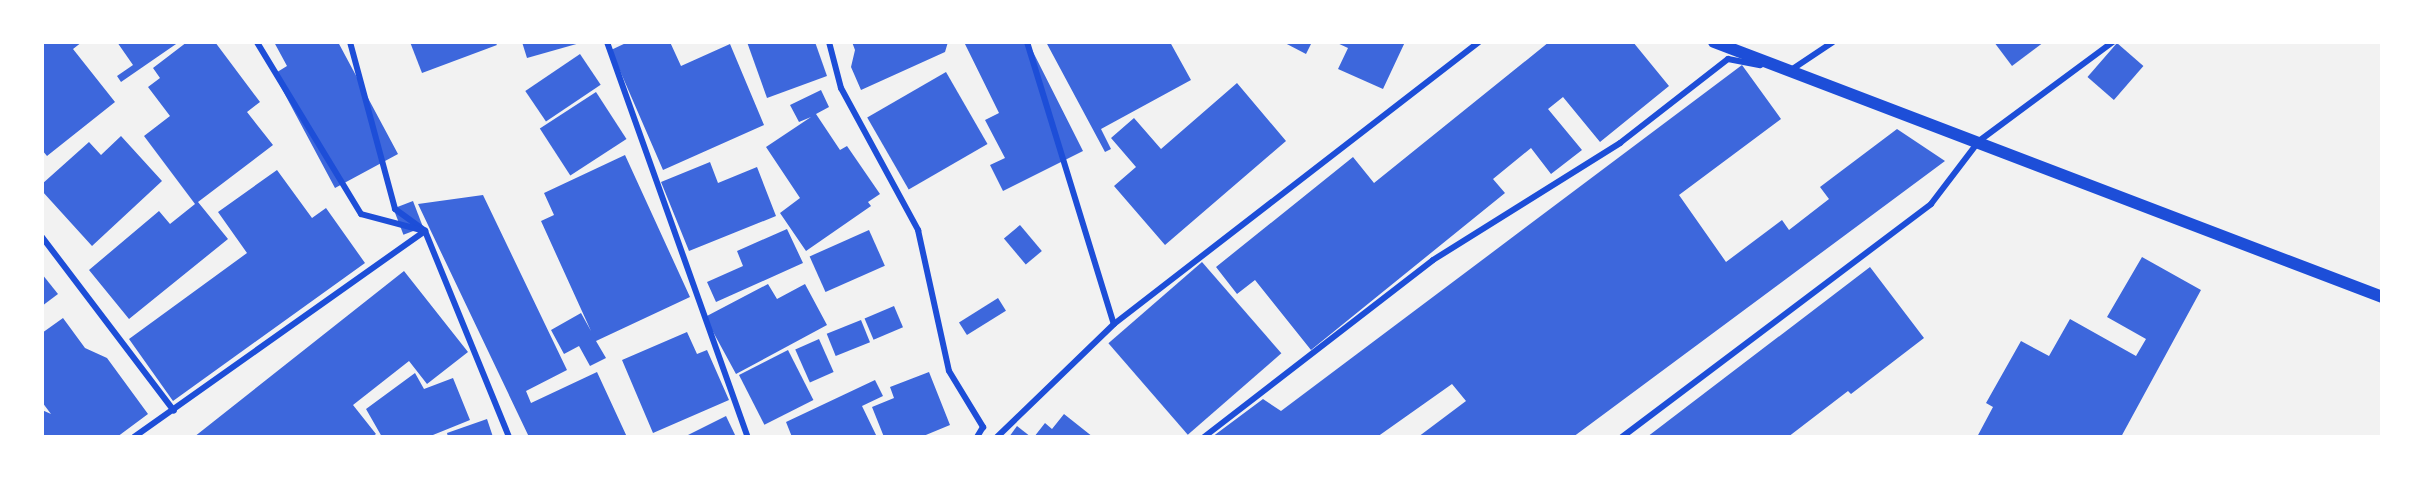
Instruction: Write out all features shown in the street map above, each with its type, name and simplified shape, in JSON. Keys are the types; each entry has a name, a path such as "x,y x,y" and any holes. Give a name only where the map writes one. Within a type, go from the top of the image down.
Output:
{"main road":[{"path":"1714,42 1979,141 2382,297"}],"street":[{"path":"257,42 361,214 425,231"},
{"path":"350,42 395,209 425,231 509,437"},
{"path":"607,42 748,437"},
{"path":"829,42 841,88 918,230 950,372 983,427 977,437"},
{"path":"1027,42 1114,324"},
{"path":"997,437 1114,324 1479,42"},
{"path":"1204,437 1433,260 1620,143 1728,59 1790,70 1833,42"},
{"path":"1622,437 1931,204 1979,141 2113,42"},
{"path":"134,437 174,411 425,231"},
{"path":"42,237 174,411"}],"building":[{"path":"42,42 82,42 73,49 115,102 47,156 42,150"},
{"path":"117,42 179,42 121,82 117,76 133,65"},
{"path":"187,42 215,42 260,102 247,112 273,145 198,202 228,239 129,319 89,270 159,211 170,224 195,204 144,136 170,116 148,87 160,78 153,68"},
{"path":"274,42 338,42 398,154 335,188 274,74 287,66"},
{"path":"410,42 495,42 497,45 422,73"},
{"path":"522,42 580,42 580,43 527,58"},
{"path":"628,42 670,42 681,66 730,44 764,125 663,170 611,50"},
{"path":"747,42 815,42 827,76 767,98"},
{"path":"852,42 948,42 945,52 861,90 851,67 855,50"},
{"path":"964,42 1028,42 1083,151 1003,191 990,165 1005,158 985,120 999,113"},
{"path":"1046,42 1170,42 1191,80 1101,129 1111,149 1105,152"},
{"path":"1283,42 1312,42 1306,54"},
{"path":"1335,42 1405,42 1383,89 1338,69 1348,48"},
{"path":"1549,42 1633,42 1669,86 1600,142 1563,97 1548,109 1582,150 1551,174 1531,148 1493,179 1505,193 1311,350 1255,280 1237,294 1216,267 1353,157 1374,183"},
{"path":"1994,42 2044,42 2012,66"},
{"path":"2117,43 2143,66 2114,100 2087,77"},
{"path":"580,54 601,85 546,122 525,91"},
{"path":"1742,65 1781,119 1679,195 1726,262 1782,220 1789,230 1829,199 1820,187 1897,129 1945,161 1573,437 1418,437 1466,401 1452,384 1377,437 1212,437 1263,399 1281,411"},
{"path":"946,72 988,144 909,189 867,118"},
{"path":"1237,83 1286,141 1165,245 1114,186 1136,167 1111,138 1134,118 1161,149"},
{"path":"821,90 829,107 816,114 840,150 847,146 880,194 868,202 871,206 806,251 780,213 800,198 766,147 811,117 799,122 790,105"},
{"path":"596,92 626,139 570,175 540,128"},
{"path":"121,136 162,181 92,246 42,191 42,184 89,142 101,155"},
{"path":"625,155 690,297 596,341 606,358 590,366 579,346 564,354 551,330 581,313 591,331 541,221 554,215 544,193"},
{"path":"710,162 718,183 757,167 776,216 689,251 661,182"},
{"path":"277,170 312,218 326,208 365,263 173,401 129,339 247,253 218,212"},
{"path":"483,195 567,370 526,391 531,403 597,372 627,437 529,437 418,204"},
{"path":"413,201 423,227 403,235 393,209"},
{"path":"1020,225 1042,251 1026,265 1004,238"},
{"path":"787,229 803,263 716,302 707,282 743,266 737,251"},
{"path":"869,230 885,266 825,292 810,256"},
{"path":"2142,257 2201,290 2121,437 1977,437 1993,407 1986,403 2021,341 2049,356 2070,319 2136,356 2146,339 2107,317"},
{"path":"1202,262 1281,353 1188,435 1108,343"},
{"path":"1870,267 1924,338 1851,394 1848,391 1788,437 1647,437"},
{"path":"404,271 468,352 427,384 409,361 353,405 376,434 372,437 194,437"},
{"path":"42,274 58,294 42,306"},
{"path":"768,284 777,299 805,284 827,325 736,374 705,317"},
{"path":"998,298 1006,311 967,335 959,322"},
{"path":"894,306 903,327 874,340 865,319"},
{"path":"63,318 85,348 107,358 148,414 117,437 42,437 42,410 51,414 42,402 42,333"},
{"path":"861,320 870,342 836,356 827,334"},
{"path":"687,332 697,354 707,350 729,400 653,433 622,360"},
{"path":"819,339 834,372 810,382 795,350"},
{"path":"788,350 813,400 764,425 739,375"},
{"path":"929,372 950,425 921,437 884,437 872,407 894,398 890,387"},
{"path":"415,373 424,389 453,378 470,420 428,437 382,437 366,409"},
{"path":"875,380 883,396 862,406 877,437 792,437 786,422"},
{"path":"1064,414 1093,437 1034,437 1045,423 1052,429"},
{"path":"726,416 736,437 684,437"},
{"path":"487,419 493,437 448,437 447,433"},
{"path":"1017,426 1031,437 1009,437"}]}
